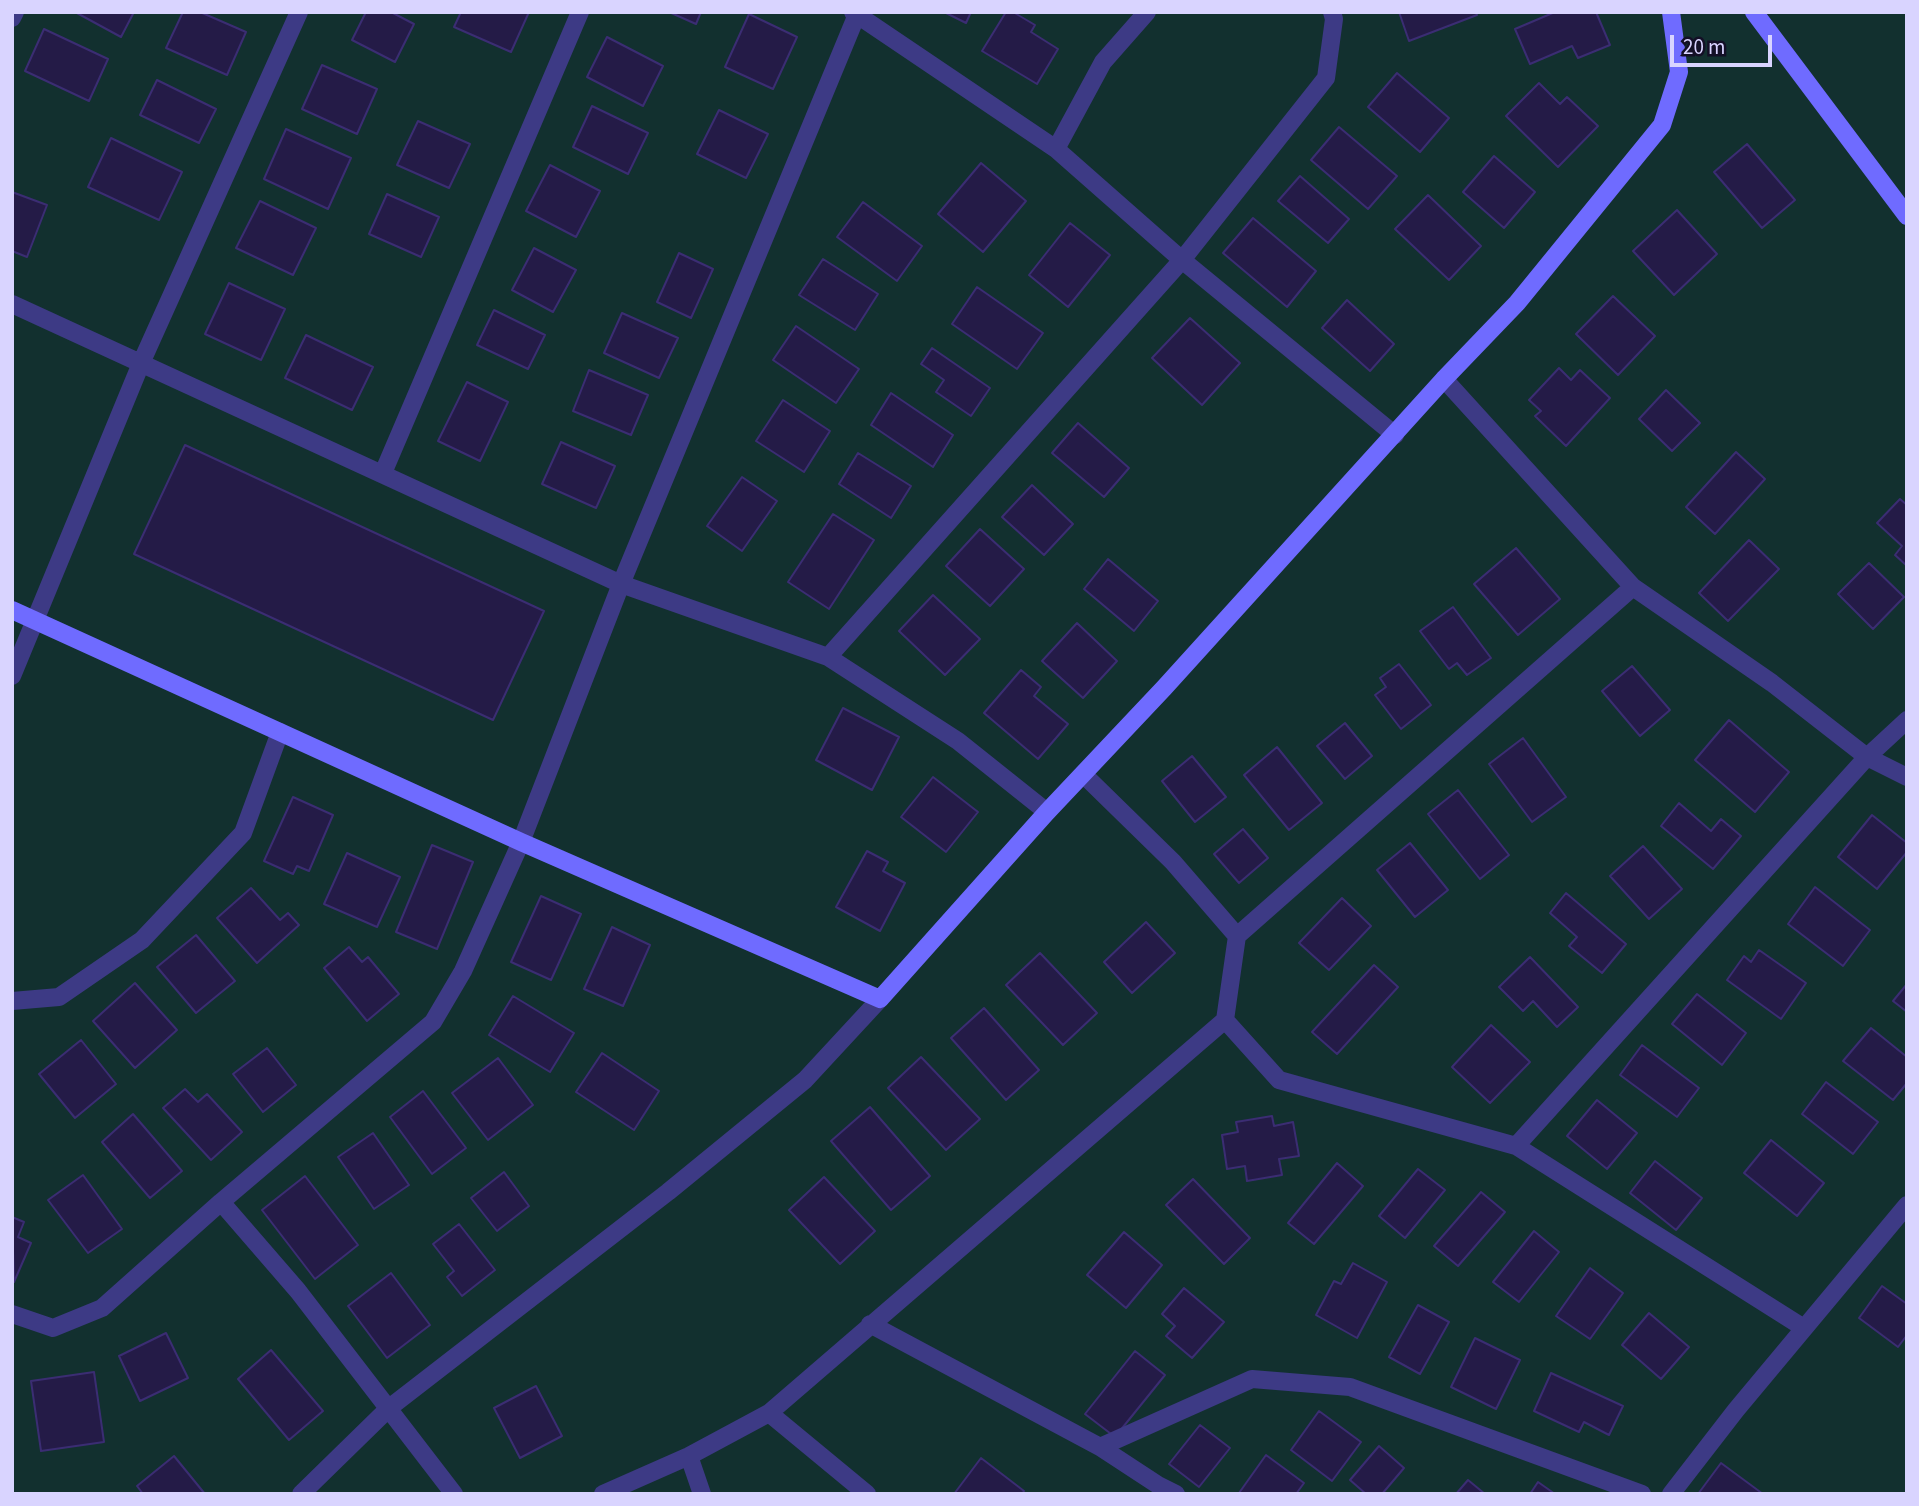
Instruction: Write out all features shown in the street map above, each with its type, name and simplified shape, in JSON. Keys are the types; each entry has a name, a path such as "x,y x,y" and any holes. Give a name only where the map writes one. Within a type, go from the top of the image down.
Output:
{"street":[{"path":"12,18 15,12"},
{"path":"12,676 37,621 142,361 299,12"},
{"path":"383,473 580,12"},
{"path":"1056,149 1103,62 1147,12"},
{"path":"828,657 1182,260 1326,78 1334,19 1332,12"},
{"path":"301,1494 389,1408 668,1192 804,1080 880,999 1046,812 1517,303 1662,125 1679,72 1671,12"},
{"path":"1754,12 1907,216"},
{"path":"12,1314 53,1328 102,1308 221,1202 433,1022 463,971 521,842 621,584 856,13 1056,149 1182,260 1395,435"},
{"path":"12,304 142,361 621,584 828,657 958,741 1046,812"},
{"path":"1444,379 1633,587 1772,683 1867,757 1907,777"},
{"path":"603,1494 689,1456 769,1413 1225,1020 1237,936 1633,587"},
{"path":"12,610 521,842 880,999"},
{"path":"1516,1146 1867,757 1907,720"},
{"path":"12,1001 59,997 142,940 243,833 280,732"},
{"path":"1083,774 1173,862 1237,936"},
{"path":"1225,1020 1279,1080 1516,1146 1804,1328"},
{"path":"221,1202 298,1292 454,1494"},
{"path":"1671,1494 1907,1205"},
{"path":"870,1324 1100,1447 1176,1494"},
{"path":"1100,1447 1252,1379 1350,1387 1642,1494"},
{"path":"769,1413 867,1494"},
{"path":"689,1456 702,1494"}],"green space":[{"path":"12,12 1907,12 1907,1494 12,1494"}],"building":[{"path":"75,12 134,12 121,37"},
{"path":"183,12 200,12 246,32 227,75 166,48"},
{"path":"366,12 391,12 414,24 395,62 352,40"},
{"path":"461,12 529,12 511,52 454,27"},
{"path":"669,12 701,12 696,24"},
{"path":"944,12 971,12 966,23"},
{"path":"1006,12 1013,12 1035,25 1031,32 1058,49 1037,84 982,51"},
{"path":"1399,12 1476,12 1477,15 1409,41"},
{"path":"1555,12 1596,12 1610,45 1578,58 1572,46 1530,64 1515,29"},
{"path":"749,14 797,37 773,89 725,67"},
{"path":"44,29 108,59 89,101 25,71"},
{"path":"607,37 663,66 643,106 587,77"},
{"path":"322,65 377,89 357,134 302,109"},
{"path":"1397,73 1449,118 1420,152 1368,107"},
{"path":"157,80 216,109 199,143 140,115"},
{"path":"1539,83 1560,104 1567,97 1598,126 1558,167 1506,116"},
{"path":"592,106 648,133 628,174 573,147"},
{"path":"719,110 768,134 746,178 697,154"},
{"path":"418,121 470,144 449,188 397,165"},
{"path":"1339,127 1397,176 1368,209 1311,160"},
{"path":"286,129 351,158 328,209 264,179"},
{"path":"111,138 182,172 159,220 88,187"},
{"path":"1747,144 1795,200 1762,228 1714,172"},
{"path":"1494,156 1535,192 1504,228 1463,192"},
{"path":"981,163 1026,201 983,252 938,214"},
{"path":"550,165 600,191 576,237 526,211"},
{"path":"1300,176 1349,219 1328,243 1278,201"},
{"path":"12,192 47,205 27,257 12,251"},
{"path":"387,194 439,217 421,257 369,234"},
{"path":"1428,195 1481,246 1449,280 1395,229"},
{"path":"260,201 316,228 293,275 236,248"},
{"path":"863,202 922,246 897,281 837,237"},
{"path":"1677,210 1717,254 1674,295 1633,251"},
{"path":"1253,218 1316,271 1287,307 1223,253"},
{"path":"1070,223 1110,255 1068,307 1029,275"},
{"path":"534,248 576,270 553,312 512,290"},
{"path":"679,253 713,269 691,318 657,302"},
{"path":"823,259 878,294 855,330 799,295"},
{"path":"229,283 285,309 261,360 205,334"},
{"path":"977,287 1043,333 1017,369 952,324"},
{"path":"1613,296 1655,336 1618,375 1576,334"},
{"path":"1347,300 1394,344 1370,371 1322,328"},
{"path":"494,310 545,335 528,369 477,345"},
{"path":"622,313 678,338 659,378 604,353"},
{"path":"1190,318 1240,363 1202,405 1152,358"},
{"path":"796,326 859,369 836,403 773,360"},
{"path":"306,335 373,367 352,410 285,378"},
{"path":"932,348 990,388 971,416 936,392 944,380 921,364"},
{"path":"1559,368 1571,380 1580,370 1610,398 1566,446 1535,416 1541,411 1529,400"},
{"path":"589,370 648,395 631,435 573,411"},
{"path":"467,382 508,402 480,461 438,441"},
{"path":"1666,390 1700,423 1672,451 1639,419"},
{"path":"891,393 953,435 933,467 871,425"},
{"path":"783,400 830,431 804,472 756,441"},
{"path":"1078,423 1129,468 1104,497 1052,453"},
{"path":"561,442 615,466 596,508 542,484"},
{"path":"185,445 544,611 493,720 134,554"},
{"path":"1736,452 1765,479 1715,534 1686,507"},
{"path":"858,453 911,486 891,518 839,484"},
{"path":"742,477 777,501 742,551 707,526"},
{"path":"1032,485 1073,524 1044,555 1002,517"},
{"path":"1900,499 1907,505 1907,566 1895,555 1902,546 1877,523"},
{"path":"833,514 874,540 829,609 788,582"},
{"path":"980,529 1024,569 990,606 946,566"},
{"path":"1749,540 1779,569 1728,621 1699,593"},
{"path":"1516,548 1560,599 1518,635 1474,584"},
{"path":"1108,559 1158,601 1134,631 1084,589"},
{"path":"1869,563 1904,597 1873,629 1838,594"},
{"path":"933,595 980,639 945,675 899,631"},
{"path":"1453,607 1491,658 1467,675 1457,663 1449,669 1420,631"},
{"path":"1077,623 1117,661 1083,698 1042,661"},
{"path":"1399,664 1431,705 1401,729 1375,695 1386,687 1380,678"},
{"path":"1632,666 1670,710 1640,736 1602,691"},
{"path":"1021,670 1041,687 1034,696 1068,724 1038,759 984,713"},
{"path":"843,708 899,737 872,790 816,760"},
{"path":"1729,720 1789,772 1755,812 1695,760"},
{"path":"1345,723 1372,756 1345,779 1317,746"},
{"path":"1523,738 1566,797 1532,822 1489,764"},
{"path":"1277,747 1322,803 1289,830 1244,775"},
{"path":"1192,756 1226,797 1195,822 1162,781"},
{"path":"933,777 978,812 946,852 901,817"},
{"path":"1458,790 1509,855 1480,879 1428,814"},
{"path":"293,797 333,815 309,871 297,866 293,874 264,861"},
{"path":"1679,803 1711,831 1721,819 1741,836 1713,869 1661,826"},
{"path":"1872,815 1907,843 1907,852 1877,889 1838,857"},
{"path":"1243,829 1268,858 1239,883 1214,854"},
{"path":"1410,843 1448,890 1415,917 1377,870"},
{"path":"432,845 473,862 437,949 396,932"},
{"path":"1643,846 1682,889 1649,919 1610,876"},
{"path":"867,851 888,862 883,871 905,883 880,931 836,907"},
{"path":"347,853 400,877 377,927 324,904"},
{"path":"1815,887 1870,930 1843,966 1788,924"},
{"path":"251,888 280,920 288,913 299,925 257,963 217,918"},
{"path":"1566,893 1626,944 1602,973 1569,946 1577,937 1550,913"},
{"path":"541,896 581,914 551,980 511,962"},
{"path":"1342,898 1371,926 1329,970 1299,943"},
{"path":"1146,922 1175,953 1132,993 1104,962"},
{"path":"612,927 650,945 623,1006 584,989"},
{"path":"196,935 235,981 196,1013 157,967"},
{"path":"349,947 362,962 368,957 399,994 367,1021 324,968"},
{"path":"1759,950 1806,983 1781,1019 1727,980 1744,956 1751,962"},
{"path":"1040,953 1097,1013 1063,1045 1006,985"},
{"path":"1530,957 1578,1007 1557,1027 1533,1001 1523,1011 1499,987"},
{"path":"1374,965 1398,987 1337,1054 1312,1032"},
{"path":"135,983 177,1030 135,1068 93,1021"},
{"path":"1907,984 1907,1012 1893,1001"},
{"path":"1697,994 1746,1033 1722,1065 1672,1024"},
{"path":"513,996 574,1033 550,1072 489,1035"},
{"path":"984,1008 1039,1070 1006,1100 951,1038"},
{"path":"1491,1025 1530,1062 1490,1103 1452,1067"},
{"path":"1871,1028 1907,1057 1907,1083 1893,1100 1843,1061"},
{"path":"81,1040 116,1084 75,1118 39,1074"},
{"path":"1642,1045 1699,1088 1677,1117 1620,1075"},
{"path":"267,1048 296,1085 263,1112 233,1074"},
{"path":"602,1053 659,1091 634,1130 576,1092"},
{"path":"921,1057 980,1119 946,1150 888,1088"},
{"path":"498,1058 533,1105 488,1140 452,1093"},
{"path":"1826,1082 1878,1122 1853,1154 1802,1114"},
{"path":"185,1089 198,1102 207,1094 242,1132 211,1160 163,1108"},
{"path":"423,1091 466,1148 432,1174 390,1117"},
{"path":"1597,1100 1637,1133 1607,1169 1567,1136"},
{"path":"870,1107 930,1176 891,1210 831,1141"},
{"path":"133,1114 182,1171 150,1198 102,1142"},
{"path":"1272,1116 1274,1126 1293,1122 1299,1156 1279,1159 1282,1175 1247,1181 1245,1166 1227,1169 1222,1135 1238,1132 1236,1122"},
{"path":"373,1133 409,1185 374,1209 338,1157"},
{"path":"1771,1140 1824,1183 1797,1216 1744,1173"},
{"path":"1655,1161 1702,1198 1676,1230 1630,1193"},
{"path":"1337,1163 1363,1186 1314,1244 1288,1223"},
{"path":"1418,1169 1445,1190 1405,1238 1379,1216"},
{"path":"504,1172 529,1206 497,1231 471,1198"},
{"path":"83,1175 122,1229 88,1253 48,1200"},
{"path":"305,1176 358,1245 315,1279 262,1210"},
{"path":"824,1177 875,1231 840,1264 789,1210"},
{"path":"1193,1179 1250,1238 1224,1264 1166,1205"},
{"path":"1481,1192 1505,1212 1458,1266 1434,1246"},
{"path":"12,1217 24,1222 18,1237 31,1243 14,1282"},
{"path":"459,1224 495,1270 462,1296 447,1277 454,1271 433,1244"},
{"path":"1534,1231 1559,1252 1519,1302 1493,1282"},
{"path":"1124,1232 1162,1265 1126,1308 1087,1275"},
{"path":"1353,1263 1387,1282 1357,1338 1316,1315 1334,1281 1341,1284"},
{"path":"1590,1268 1623,1293 1590,1339 1556,1316"},
{"path":"391,1273 430,1325 387,1358 348,1306"},
{"path":"1882,1286 1907,1304 1907,1335 1898,1347 1859,1318"},
{"path":"1184,1288 1224,1322 1192,1358 1166,1336 1175,1326 1162,1314"},
{"path":"1418,1305 1449,1322 1420,1374 1389,1357"},
{"path":"1649,1313 1689,1347 1661,1379 1622,1345"},
{"path":"166,1333 188,1378 140,1401 119,1356"},
{"path":"1475,1338 1520,1360 1496,1409 1451,1387"},
{"path":"271,1350 323,1411 289,1440 238,1379"},
{"path":"1135,1351 1165,1375 1115,1437 1085,1414"},
{"path":"94,1372 104,1442 41,1451 31,1381"},
{"path":"1551,1373 1623,1406 1609,1435 1584,1422 1579,1432 1534,1411"},
{"path":"536,1386 562,1436 520,1458 494,1408"},
{"path":"1319,1411 1361,1442 1332,1481 1291,1450"},
{"path":"1200,1425 1230,1448 1199,1487 1169,1464"},
{"path":"1379,1446 1404,1468 1382,1494 1366,1494 1350,1480"},
{"path":"1266,1455 1304,1483 1296,1494 1239,1493"},
{"path":"174,1456 205,1494 143,1494 137,1486"},
{"path":"981,1458 1024,1491 1022,1494 954,1494"},
{"path":"1721,1463 1763,1494 1698,1494"},
{"path":"1468,1480 1485,1494 1456,1494"},
{"path":"1538,1482 1555,1494 1530,1494"}]}
